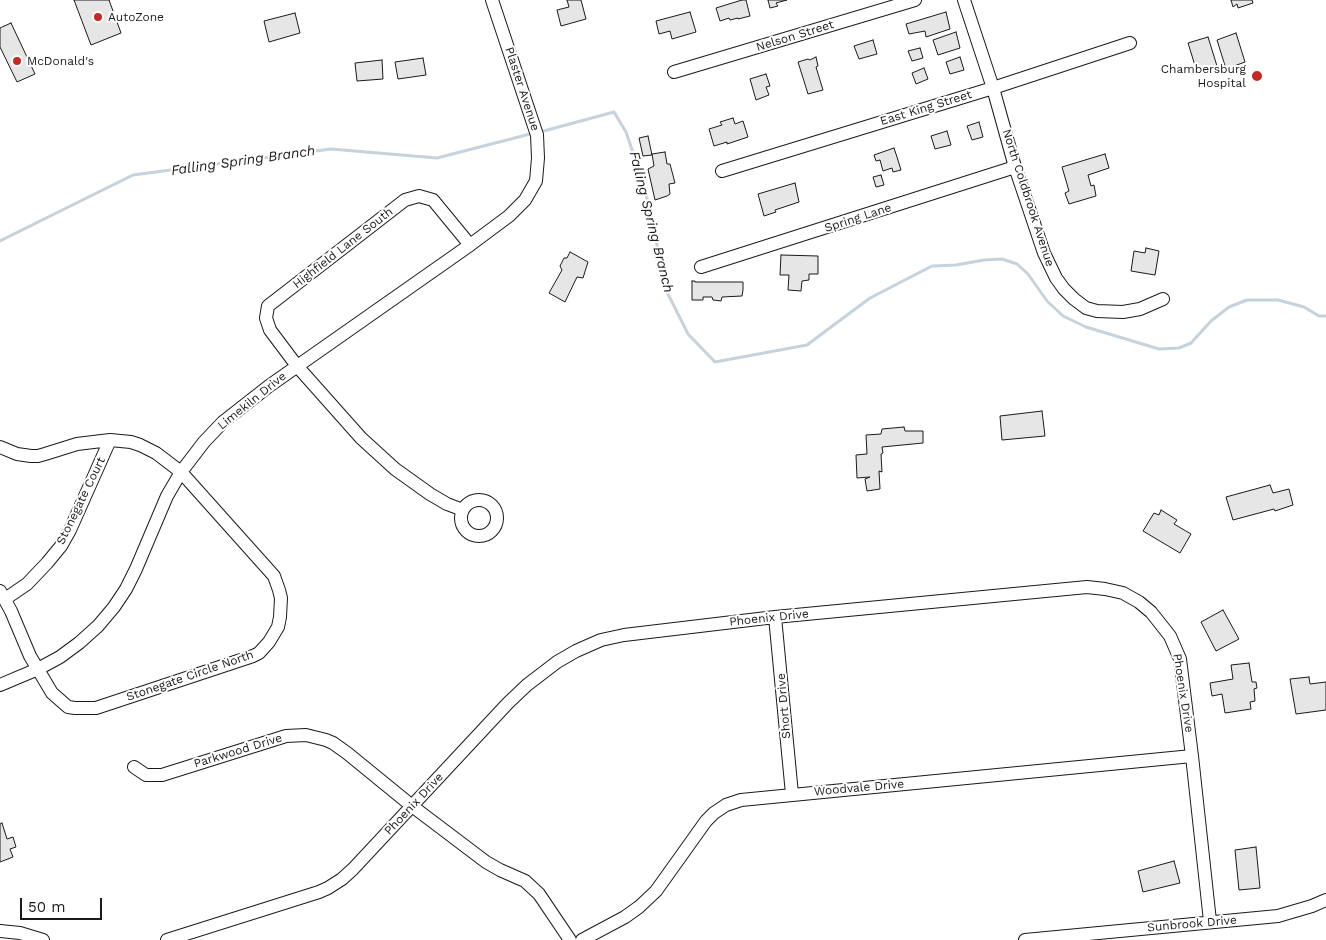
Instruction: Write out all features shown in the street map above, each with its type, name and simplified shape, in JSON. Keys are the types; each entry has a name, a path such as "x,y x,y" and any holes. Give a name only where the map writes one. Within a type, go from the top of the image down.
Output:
{"street":[{"name":"Plaster Avenue","path":"492,0 537,135 536,181"},
{"name":"Nelson Street","path":"674,72 915,0"},
{"name":"North Coldbrook Avenue","path":"964,0 993,88 1015,167 1044,253 1050,267 1064,289 1086,308 1097,311 1124,312 1140,309 1163,299"},
{"name":"East King Street","path":"722,172 993,88 1130,43"},
{"name":"Spring Lane","path":"701,267 1015,167"},
{"name":"Limekiln Drive","path":"0,685 38,669 60,657 98,626 114,607 126,588 167,496 204,442 224,422 262,390 509,216 525,200 536,181"},
{"name":"Highfield Lane South","path":"297,366 270,330 266,318 268,306 405,200 419,196 433,200 470,245"},
{"path":"297,366 361,438 395,469 430,494 447,504 463,510"},
{"name":"Stonegate Circle North","path":"0,447 17,454 38,456 77,444 110,440 140,445 156,453 182,472 274,576 281,598 278,627 269,642 259,653 96,708 75,708 68,707 52,693 30,656 3,595"},
{"name":"Stonegate Court","path":"3,595 27,584 47,564 61,546 110,440"},
{"name":"Phoenix Drive","path":"167,940 328,888 342,879 354,869 508,703 527,685 557,662 600,640 624,634 775,617 1087,587 1123,593 1139,602 1151,612 1170,636 1180,659 1210,921"},
{"name":"Short Drive","path":"775,617 792,794"},
{"name":"Parkwood Drive","path":"134,767 146,775 162,775 286,736 312,736 326,740 339,747 486,862 530,886 539,894 570,940"},
{"name":"Woodvale Drive","path":"582,940 625,917 645,902 656,891 701,827 720,809 733,802 792,794 1192,756"},
{"name":"Sunbrook Drive","path":"1025,940 1278,916 1326,900"},
{"path":"206,928 211,940"},
{"path":"0,931 20,933 43,940"}],"building":[{"name":"AutoZone","path":"74,0 109,0 121,33 91,45"},
{"path":"567,0 581,0 586,19 561,26 557,10 569,7"},
{"path":"746,0 750,16 720,21 716,8"},
{"path":"768,0 787,0 776,3 778,6 770,8"},
{"path":"1231,0 1252,0 1253,3 1238,8 1237,4 1233,7"},
{"path":"690,12 696,32 672,39 670,31 659,34 656,21"},
{"path":"946,12 950,29 926,37 925,31 909,34 906,24"},
{"path":"295,13 300,33 269,42 264,21"},
{"name":"McDonald's","path":"11,23 35,74 17,82 0,47 0,28"},
{"path":"956,32 960,48 938,55 933,40"},
{"path":"1236,33 1245,62 1226,69 1217,40"},
{"path":"1208,37 1217,66 1197,72 1188,43"},
{"path":"873,40 877,54 859,59 854,46"},
{"path":"920,48 923,58 912,61 908,51"},
{"path":"816,57 818,66 816,67 823,90 808,94 798,62"},
{"path":"960,57 964,70 950,74 946,62"},
{"path":"423,58 426,75 398,79 395,62"},
{"path":"382,60 383,79 357,81 355,63"},
{"path":"924,68 928,79 916,84 912,73"},
{"path":"766,74 770,86 766,87 769,95 756,100 750,79"},
{"path":"733,118 735,124 743,121 748,137 714,146 709,129 722,125 720,122"},
{"path":"979,122 983,137 972,140 967,126"},
{"path":"947,131 951,145 935,149 931,136"},
{"path":"648,136 652,155 643,156 639,138"},
{"path":"894,148 901,170 893,172 892,168 883,171 880,160 876,161 874,155"},
{"path":"665,152 667,164 670,164 675,183 669,184 670,194 655,200 648,169 654,166 652,154"},
{"path":"1105,154 1109,168 1088,175 1091,186 1094,185 1096,196 1069,204 1065,193 1069,191 1062,167"},
{"path":"881,175 884,185 876,187 873,177"},
{"path":"795,183 799,202 764,216 758,194"},
{"path":"1146,248 1159,251 1155,275 1131,271 1134,251 1145,253"},
{"path":"570,252 588,262 583,278 577,277 565,302 549,293 562,270 560,266 564,258 567,258"},
{"path":"781,255 818,256 818,274 809,274 809,280 802,281 801,291 788,290 789,275 780,275"},
{"path":"692,281 743,282 742,296 722,297 721,301 713,300 712,297 703,297 703,300 692,300"},
{"path":"1042,411 1045,436 1002,440 1000,416"},
{"path":"904,427 905,431 923,431 923,443 882,447 882,472 879,471 880,489 867,491 865,479 870,477 857,478 856,455 867,454 866,435 881,434 882,429"},
{"path":"1270,485 1273,493 1289,489 1293,505 1233,520 1226,497"},
{"path":"1161,510 1177,520 1174,524 1191,534 1180,553 1143,531 1154,513 1159,515"},
{"path":"1223,610 1239,639 1216,651 1201,622"},
{"path":"1249,663 1252,682 1256,682 1257,688 1254,689 1255,701 1250,702 1251,709 1225,713 1222,694 1212,696 1210,683 1233,679 1231,665"},
{"path":"1309,677 1310,684 1326,682 1326,710 1296,714 1290,679"},
{"path":"2,823 7,839 13,837 16,847 10,849 13,857 0,862 0,824"},
{"path":"1256,847 1260,888 1239,890 1235,850"},
{"path":"1174,861 1180,883 1143,892 1138,871"}],"waterway":[{"name":"Falling Spring Branch","path":"540,132 614,112 626,132 644,185 667,292 688,334 715,362 807,345 870,298 932,266 956,265 984,260 1002,259 1017,264 1028,274 1047,301 1063,316 1086,327 1159,349 1179,348 1191,343 1211,321 1229,307 1247,300 1278,300 1304,307 1319,316 1326,316"},
{"name":"Falling Spring Branch","path":"0,241 133,175 331,149 437,158 534,133"}],"place":[{"name":"AutoZone","path":"98,17"},
{"name":"McDonald's","path":"17,61"},
{"name":"Chambersburg Hospital","path":"1257,76"}]}
